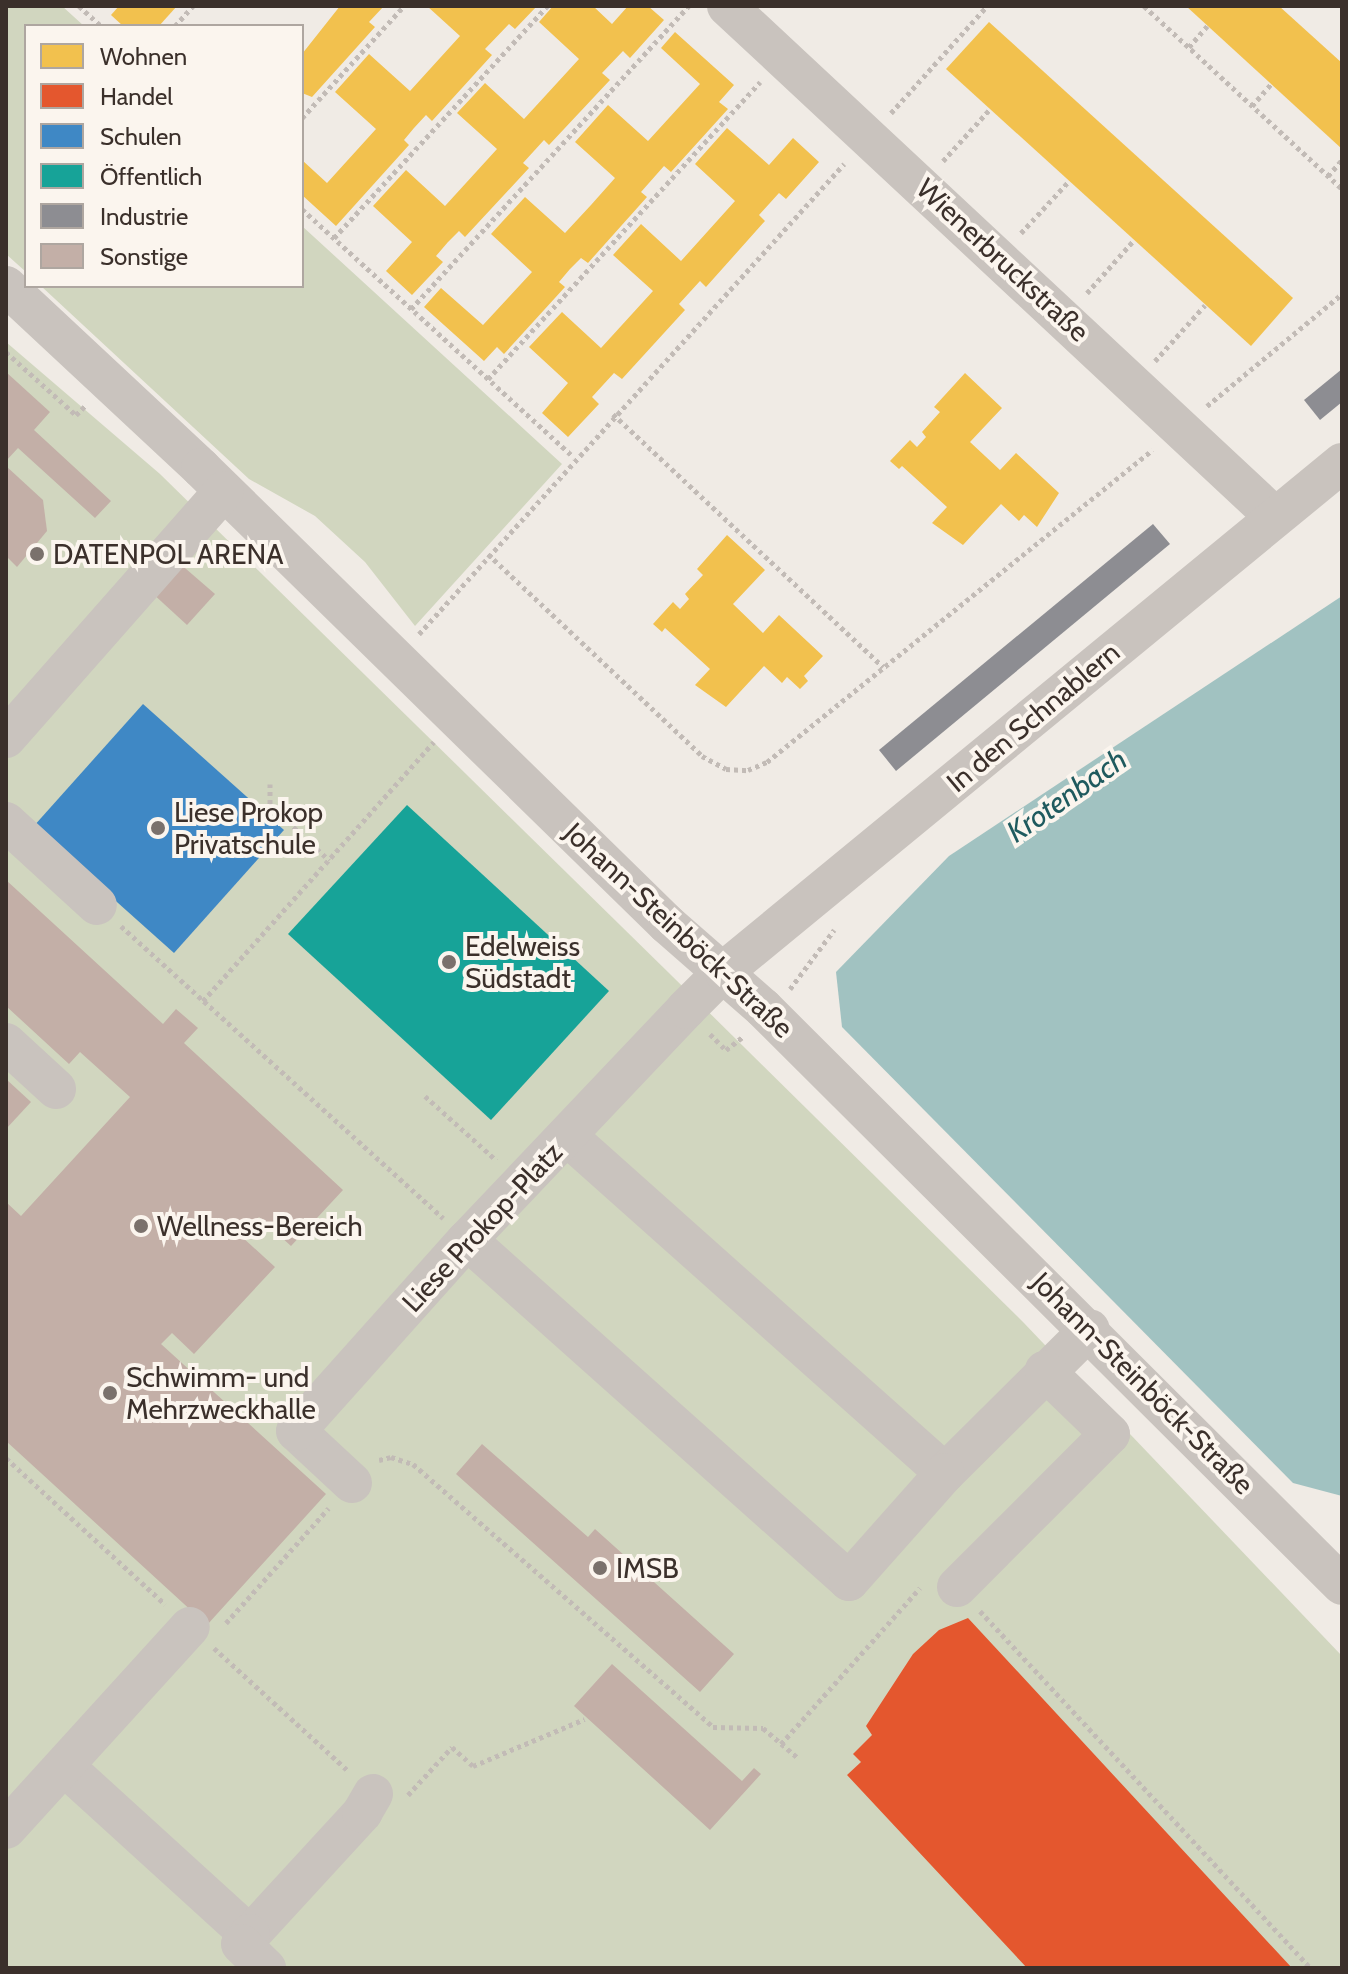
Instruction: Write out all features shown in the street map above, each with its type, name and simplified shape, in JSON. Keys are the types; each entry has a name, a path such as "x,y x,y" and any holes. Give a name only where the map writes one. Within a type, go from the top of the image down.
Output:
{"street":[{"name":"Wienerbruckstraße","path":"727,6 1182,426 1275,517"},
{"name":"Johann-Steinböck-Straße","path":"6,286 224,491 667,924 724,971 1334,1563"},
{"name":"In den Schnablern","path":"724,971 1342,463"},
{"path":"6,738 224,491"},
{"path":"6,822 97,905"},
{"name":"Liese Prokop-Platz","path":"352,1483 296,1431 467,1240 724,971"},
{"path":"6,1043 56,1089"},
{"path":"567,1136 945,1473"},
{"path":"467,1240 849,1581 945,1473 1090,1329"},
{"path":"957,1587 1110,1434 1045,1371"},
{"path":"6,1829 64,1766 204,1629"},
{"path":"64,1766 258,1951 367,1803"}],"path":[{"path":"79,6 99,24"},
{"path":"177,24 193,6"},
{"path":"304,116 404,6"},
{"path":"334,238 547,6"},
{"path":"411,309 689,6"},
{"path":"396,660 574,457 987,6"},
{"path":"1144,6 1342,189"},
{"path":"1189,47 1207,26"},
{"path":"488,379 783,57"},
{"path":"1252,106 1271,84"},
{"path":"922,184 990,109"},
{"path":"1328,176 1342,160"},
{"path":"999,256 1069,181"},
{"path":"304,211 574,457"},
{"path":"1065,318 1134,240"},
{"path":"488,554 702,756 726,769 748,770 767,762 1342,294"},
{"path":"1135,383 1205,305"},
{"path":"6,352 76,415 108,381"},
{"path":"613,414 883,667"},
{"path":"203,1001 456,717"},
{"path":"270,784 270,805 329,860"},
{"path":"97,905 467,1240"},
{"path":"425,1096 521,1183"},
{"path":"204,1629 374,1461 391,1457 413,1464 713,1727 763,1728 798,1758"},
{"path":"781,1744 938,1568 1311,1968"},
{"path":"367,1803 379,1827 452,1747 473,1766 585,1719"}],"green space":[{"path":"6,6 62,6 82,24 24,24 24,270 6,254"},
{"path":"304,228 562,464 415,626 365,562 315,516 249,479 43,288 304,288"},
{"path":"6,342 160,474 670,974 1023,1322 1342,1656 1342,1968 6,1968"}],"water":[{"name":"Krotenbach","path":"1342,596 1342,1496 1293,1483 842,1027 836,972 949,856"}],"building: Wohnen":[{"path":"119,6 177,6 161,24 121,24 111,15"},
{"path":"340,6 384,6 369,22 375,27 312,97 304,94 304,51"},
{"path":"427,6 537,6 515,29 509,24 485,49 492,55 432,121 426,115 414,128 404,140 409,145 336,226 304,197 304,162 327,183 376,129 335,92 369,54 410,91 460,36"},
{"path":"553,6 593,6 612,24 628,6 648,6 664,20 630,58 623,51 602,73 610,80 549,145 544,140 523,163 529,168 465,237 459,231 448,242 436,256 443,262 412,295 386,271 412,242 373,206 406,170 445,206 497,149 457,113 485,83 524,119 579,59 539,22"},
{"path":"1186,6 1279,6 1342,63 1342,149"},
{"path":"989,22 1293,298 1251,346 946,69"},
{"path":"675,32 734,85 719,102 728,109 671,172 664,166 641,192 647,197 588,263 581,258 570,269 559,282 565,287 504,354 497,347 484,361 424,307 441,288 483,325 532,272 491,234 525,197 565,233 591,205 615,178 575,142 608,105 648,141 700,84 661,48"},
{"path":"727,128 769,165 793,138 819,162 786,199 779,193 759,215 765,221 706,287 700,281 679,304 685,310 622,379 614,373 592,397 599,404 568,437 542,413 568,383 529,347 562,312 601,348 653,291 613,255 641,224 681,261 735,201 695,164"},
{"path":"965,373 1002,408 970,442 1000,470 1016,453 1059,493 1037,527 1024,515 1019,521 1001,504 963,545 932,523 947,507 902,466 899,469 890,461 910,440 917,447 926,437 922,432 940,412 934,407"},
{"path":"727,535 765,570 733,604 763,633 779,615 823,656 804,676 808,681 800,689 787,677 782,683 764,666 726,707 695,685 710,669 665,628 662,632 653,624 673,602 680,609 689,599 685,594 703,575 697,569"}],"building: Handel":[{"path":"968,1618 1292,1968 1027,1968 847,1775 861,1762 853,1754 872,1735 866,1726 913,1654 939,1630"}],"building: Schulen":[{"name":"Liese Prokop Privatschule","path":"143,704 284,830 174,953 33,827"}],"building: Öffentlich":[{"name":"Edelweiss Südstadt","path":"407,805 609,991 491,1120 288,934"}],"building: Industrie":[{"path":"1342,369 1342,402 1320,420 1304,400"},
{"path":"1153,524 1170,544 896,771 879,750"}],"building: Sonstige":[{"path":"6,372 50,412 34,430 111,501 95,518 18,448 6,461"},
{"path":"6,466 43,500 47,531 17,567 6,556"},
{"path":"178,562 215,594 187,625 151,592"},
{"path":"6,880 163,1024 176,1009 198,1028 184,1043 343,1190 291,1246 259,1217 241,1236 275,1267 194,1354 172,1333 161,1344 326,1494 207,1625 6,1441 6,1202 21,1216 130,1097 80,1052 69,1064 6,1006"},
{"path":"6,1079 31,1102 6,1129"},
{"name":"IMSB","path":"482,1444 588,1537 595,1529 734,1654 700,1692 456,1474"},
{"path":"612,1664 742,1781 754,1768 761,1774 710,1830 574,1706"}],"place":[{"name":"DATENPOL ARENA","path":"37,554"},
{"name":"Liese Prokop Privatschule","path":"158,828"},
{"name":"Edelweiss Südstadt","path":"449,962"},
{"name":"Wellness-Bereich","path":"141,1226"},
{"name":"Schwimm- und Mehrzweckhalle","path":"110,1393"},
{"name":"IMSB","path":"600,1568"}]}
